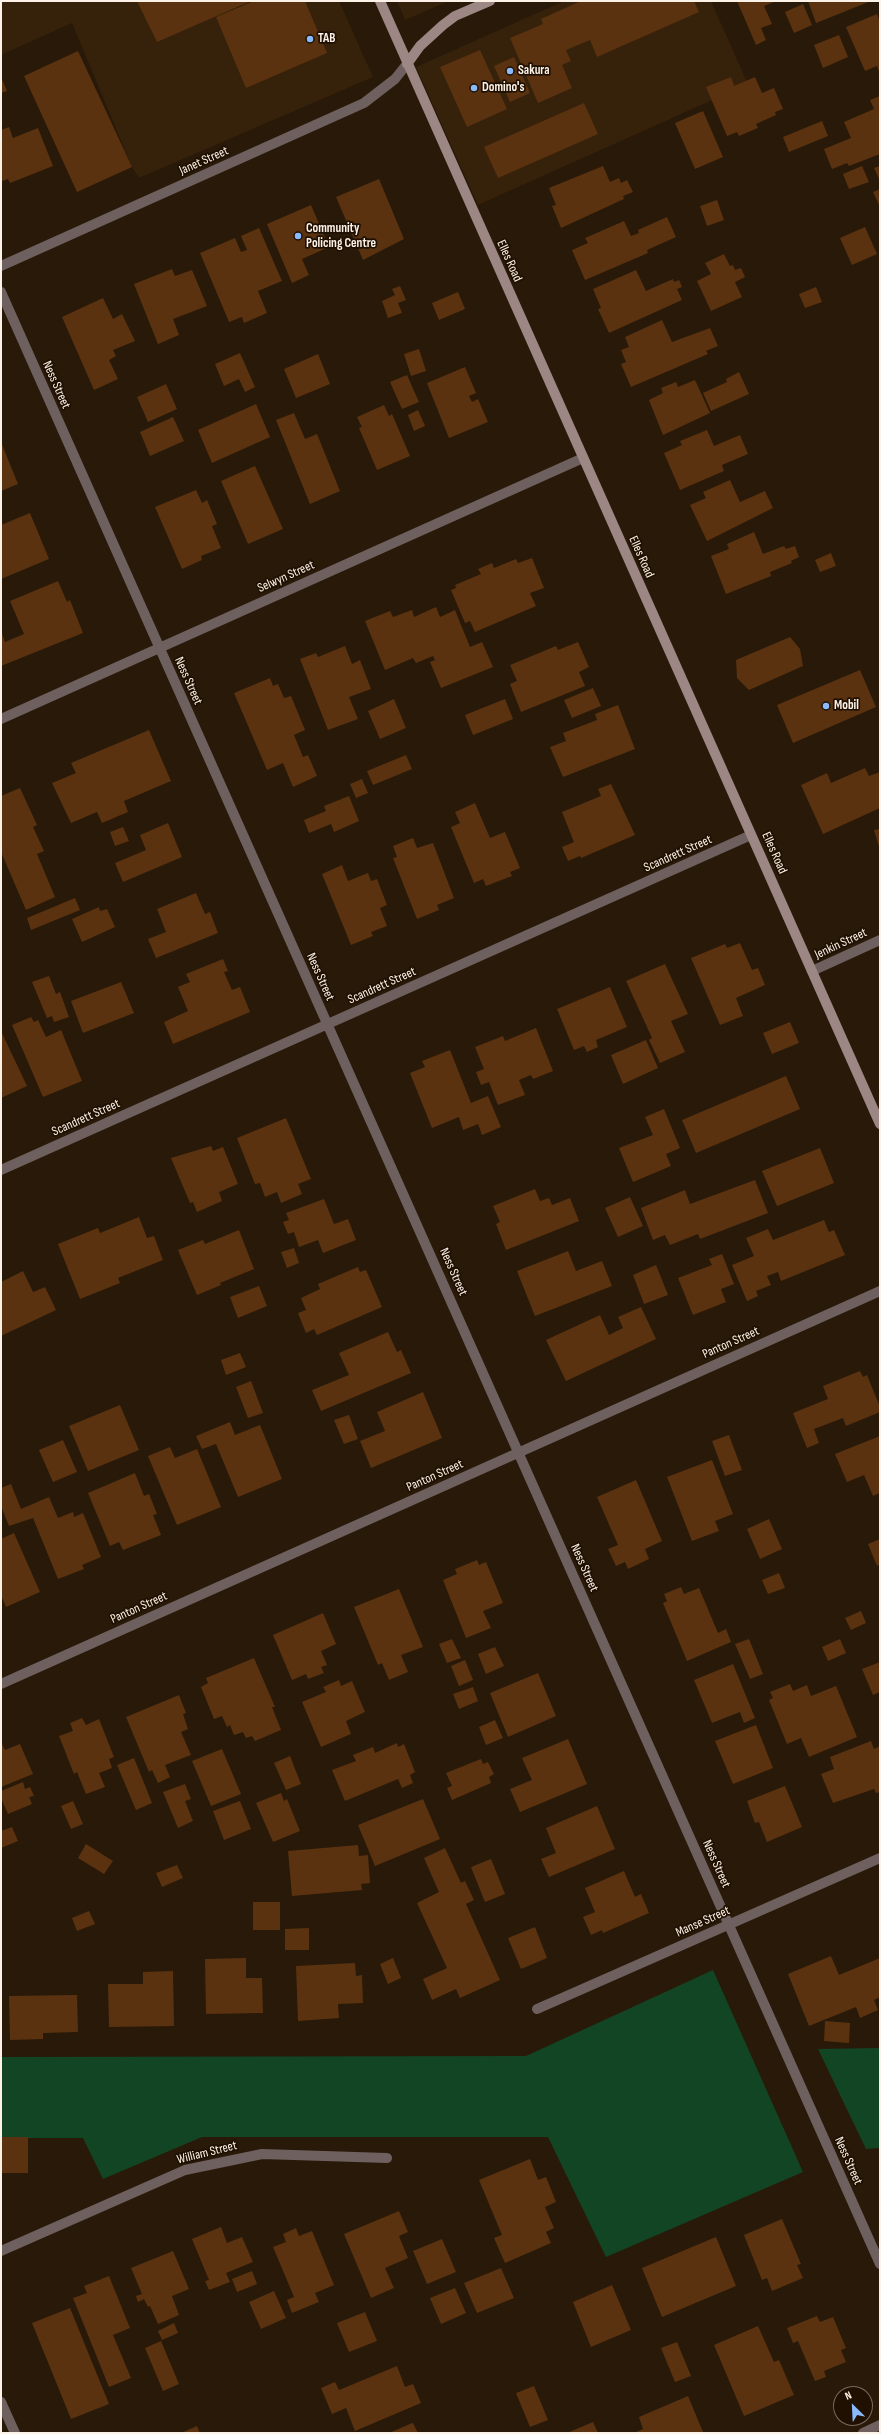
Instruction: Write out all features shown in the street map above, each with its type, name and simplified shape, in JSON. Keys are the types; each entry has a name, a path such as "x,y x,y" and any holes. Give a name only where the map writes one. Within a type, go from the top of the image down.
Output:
{"main road":[{"name":"Elles Road","path":"380,1 880,1124"},
{"path":"407,64 420,46 443,25 455,16 490,1"}],"street":[{"name":"Janet Street","path":"1,266 364,103 395,79 407,64"},
{"name":"Ness Street","path":"1,292 880,2264"},
{"name":"Selwyn Street","path":"1,719 583,458"},
{"name":"Scandrett Street","path":"1,1170 752,836"},
{"name":"Jenkin Street","path":"812,972 880,940"},
{"name":"Panton Street","path":"1,1684 880,1291"},
{"name":"Manse Street","path":"537,2009 880,1858"},
{"name":"William Street","path":"1,2251 184,2170 262,2154 387,2158"},
{"path":"1,2402 15,2433"},
{"path":"863,2433 880,2425"}],"shaded area":[{"path":"1,1 339,1 373,77 139,178 132,167 72,23 1,55"},
{"path":"397,1 449,1 405,20"},
{"path":"564,1 711,1 748,84 478,205 416,67"}],"green space":[{"path":"713,1970 803,2172 606,2257 548,2137 202,2137 103,2179 83,2138 1,2138 1,2057 526,2056"},
{"path":"880,2048 880,2148 866,2149 818,2049"}],"building":[{"path":"137,1 251,1 157,42"},
{"path":"254,1 305,1 327,53 246,88 216,17"},
{"path":"581,1 694,1 699,12 597,57 590,40 566,50 571,61 562,65 572,88 538,103 510,38 543,24 541,19"},
{"path":"737,1 776,1 764,6 772,24 761,28 766,40 756,45"},
{"path":"808,1 871,1 816,23"},
{"path":"803,4 812,25 794,33 785,12"},
{"path":"877,14 880,22 880,74 877,66 865,71 846,27"},
{"path":"839,35 848,57 823,68 814,45"},
{"name":"Domino's","path":"480,50 507,109 467,127 440,67"},
{"path":"78,51 132,167 77,192 24,76"},
{"path":"514,57 530,93 510,102 494,66"},
{"path":"1,77 7,91 1,93"},
{"path":"731,77 734,86 755,77 762,93 774,88 783,109 775,112 776,115 756,124 758,128 739,136 737,132 727,136 706,87"},
{"path":"880,96 880,154 849,166 847,163 832,169 824,149 851,138 844,122 874,109 870,100"},
{"path":"584,103 598,134 498,178 484,147"},
{"path":"703,111 723,157 695,169 675,123"},
{"path":"822,121 828,136 789,152 783,137"},
{"path":"9,127 13,138 38,128 53,166 10,183 8,179 2,181 1,130"},
{"path":"603,166 610,182 619,178 621,183 627,180 633,192 623,196 624,199 561,228 552,206 556,205 549,188"},
{"path":"862,166 869,182 849,189 843,174"},
{"path":"880,166 880,181 874,168"},
{"path":"379,179 404,239 363,260 336,197"},
{"path":"880,189 880,207 873,192"},
{"path":"717,200 724,220 707,226 700,206"},
{"name":"Community Policing Centre","path":"311,205 329,247 302,259 309,275 292,283 267,224"},
{"path":"667,217 676,237 647,250 648,253 585,280 572,250 588,243 585,238 624,221 631,236 639,233 638,230"},
{"path":"865,227 877,254 852,265 840,238"},
{"path":"259,228 282,281 258,291 267,313 244,323 242,317 229,322 200,253 235,238 241,252 247,250 241,236"},
{"path":"724,254 730,266 733,265 735,270 741,268 745,277 735,282 742,297 711,311 697,281 711,274 705,263"},
{"path":"172,269 175,276 192,270 207,306 173,319 179,335 158,344 134,284"},
{"path":"636,270 646,291 673,279 674,282 679,280 682,287 677,289 682,300 609,333 598,309 601,308 593,289"},
{"path":"400,286 406,300 398,303 402,313 388,318 382,301 395,295 392,289"},
{"path":"816,287 822,302 805,308 799,294"},
{"path":"458,292 465,309 439,320 432,303"},
{"path":"103,298 113,319 122,314 135,341 113,350 116,356 109,360 118,379 94,390 62,317"},
{"path":"662,320 672,342 710,328 718,346 706,351 708,354 631,387 621,364 626,362 621,350 629,347 625,337"},
{"path":"419,349 426,371 411,376 404,354"},
{"path":"240,353 255,387 245,392 239,379 224,386 215,364"},
{"path":"318,354 330,384 296,398 284,369"},
{"path":"465,367 476,393 469,396 472,402 478,399 488,422 449,438 427,383"},
{"path":"739,372 749,394 711,411 703,393 727,382 726,379"},
{"path":"407,375 419,402 402,409 390,382"},
{"path":"695,380 710,413 663,435 649,400 663,393 661,388 676,382 678,387"},
{"path":"166,384 177,409 148,422 137,397"},
{"path":"256,404 270,437 212,463 198,430"},
{"path":"384,405 389,416 392,414 410,456 377,470 359,428 362,427 357,417"},
{"path":"418,410 425,426 414,431 408,415"},
{"path":"294,413 305,439 317,434 340,491 310,504 276,420"},
{"path":"173,417 184,441 150,456 140,432"},
{"path":"707,430 714,446 740,435 748,454 722,465 724,471 680,490 664,453 682,445 680,441"},
{"path":"1,442 18,484 1,491"},
{"path":"255,466 283,529 248,544 221,481"},
{"path":"730,480 740,502 765,491 773,508 707,541 690,505 706,498 703,492"},
{"path":"196,490 202,503 207,500 217,524 212,526 221,548 201,556 202,560 182,569 155,507"},
{"path":"30,513 49,559 1,579 1,525"},
{"path":"754,532 763,554 784,546 786,549 795,546 799,557 791,561 792,563 770,572 771,576 726,594 711,556 729,549 727,544"},
{"path":"831,553 836,566 820,572 815,560"},
{"path":"532,558 544,588 530,593 536,606 475,632 470,621 465,623 451,590 456,588 455,585 481,574 478,569 492,563 494,568 516,559 518,563"},
{"path":"58,581 67,602 70,600 83,633 1,666 1,631 5,642 24,634 10,601"},
{"path":"436,607 440,617 455,610 470,647 482,642 493,667 441,688 430,662 435,660 433,656 416,663 413,658 385,670 365,621 390,611 393,617 412,610 414,617"},
{"path":"790,637 800,649 803,666 749,690 737,678 736,660"},
{"path":"578,642 589,667 579,672 585,686 521,712 510,684 517,681 510,665 556,646 558,650"},
{"path":"345,646 352,664 360,660 371,689 349,697 358,719 328,730 300,659 316,653 318,657"},
{"name":"Mobil","path":"860,670 876,707 793,743 777,705"},
{"path":"270,678 273,686 278,684 284,698 291,696 305,730 294,735 303,757 308,755 317,776 293,787 283,763 267,770 234,693"},
{"path":"593,688 601,706 572,718 564,700"},
{"path":"394,699 406,728 380,739 368,711"},
{"path":"505,699 513,719 473,735 465,715"},
{"path":"618,705 635,749 563,777 550,747 566,741 563,733 597,720 595,714"},
{"path":"149,730 171,781 124,801 128,812 102,823 97,812 71,823 52,783 76,773 71,763"},
{"path":"406,755 412,769 373,785 367,771"},
{"path":"865,768 869,776 880,772 880,808 823,834 801,785 827,773 831,783"},
{"path":"362,779 368,793 356,798 350,784"},
{"path":"611,784 635,835 581,858 580,856 568,861 562,847 574,842 562,812 601,796 598,789"},
{"path":"20,788 37,825 33,827 44,851 37,854 55,897 26,910 1,852 1,796"},
{"path":"349,796 359,821 334,832 331,824 309,833 304,820 326,811 324,806"},
{"path":"475,803 490,838 505,832 520,868 510,872 512,876 486,886 483,879 474,883 451,827 460,823 455,812"},
{"path":"168,823 182,857 123,882 115,863 146,850 140,835"},
{"path":"123,827 129,841 115,846 110,832"},
{"path":"880,829 880,850 874,830"},
{"path":"413,838 417,848 433,843 454,898 437,905 439,910 417,919 393,858 397,857 393,846"},
{"path":"342,865 348,881 368,873 371,881 377,879 387,905 380,908 387,926 371,932 373,936 351,945 322,874"},
{"path":"196,893 205,914 210,912 218,933 156,958 148,939 166,932 157,909"},
{"path":"75,898 80,910 31,930 27,918"},
{"path":"99,907 100,911 107,909 115,927 82,942 72,919"},
{"path":"740,943 752,970 758,968 765,985 736,998 743,1016 720,1025 691,958 725,944 727,948"},
{"path":"223,959 228,971 224,972 232,990 240,987 250,1012 173,1044 164,1022 188,1011 178,987 190,982 186,974"},
{"path":"665,964 688,1014 671,1021 685,1052 660,1063 649,1040 652,1038 626,981"},
{"path":"49,976 56,994 60,992 69,1017 54,1022 52,1016 47,1018 32,982"},
{"path":"121,982 134,1013 83,1033 71,1001"},
{"path":"610,987 627,1027 596,1040 598,1047 587,1052 584,1046 574,1050 557,1009"},
{"path":"31,1017 34,1022 38,1020 46,1037 61,1030 82,1081 43,1097 12,1025"},
{"path":"790,1022 799,1043 772,1054 763,1033"},
{"path":"536,1028 553,1071 533,1079 531,1075 519,1080 525,1095 498,1105 489,1082 481,1085 476,1072 484,1069 475,1047 503,1036 505,1041"},
{"path":"1,1031 27,1086 1,1098"},
{"path":"646,1040 658,1068 623,1084 611,1055"},
{"path":"450,1050 471,1103 488,1096 501,1127 482,1135 478,1124 463,1130 459,1117 432,1128 410,1073 425,1067 422,1061"},
{"path":"786,1076 800,1109 696,1153 682,1120"},
{"path":"664,1109 680,1148 666,1154 671,1166 633,1182 619,1148 653,1135 645,1117"},
{"path":"286,1118 311,1179 298,1184 302,1194 281,1203 277,1192 265,1197 260,1183 255,1184 237,1138"},
{"path":"211,1146 213,1151 223,1147 238,1184 219,1192 222,1201 197,1212 193,1202 190,1203 171,1158"},
{"path":"820,1148 834,1183 777,1206 762,1171"},
{"path":"755,1180 768,1213 700,1239 698,1234 670,1245 665,1235 653,1240 641,1208 685,1190 690,1204"},
{"path":"535,1189 540,1201 549,1198 552,1205 570,1198 579,1221 506,1250 496,1224 500,1222 493,1206"},
{"path":"630,1197 643,1226 618,1237 605,1208"},
{"path":"324,1199 334,1224 348,1219 356,1240 323,1253 318,1240 299,1247 294,1232 288,1234 283,1222 289,1220 286,1213"},
{"path":"139,1217 147,1238 154,1236 163,1260 118,1278 120,1283 80,1299 58,1244 98,1228 100,1233"},
{"path":"824,1220 829,1232 834,1230 845,1255 781,1281 778,1272 767,1276 771,1285 756,1291 758,1296 747,1301 732,1265 754,1256 746,1238 768,1229 773,1240"},
{"path":"239,1230 254,1269 220,1283 221,1285 197,1295 178,1250 203,1240 205,1244"},
{"path":"294,1248 299,1263 287,1268 281,1252"},
{"path":"568,1251 576,1271 602,1261 612,1286 535,1316 517,1271"},
{"path":"722,1254 734,1284 721,1289 726,1302 693,1315 678,1278 712,1265 709,1259"},
{"path":"656,1265 668,1295 644,1304 633,1275"},
{"path":"358,1267 360,1272 366,1270 382,1307 317,1335 314,1329 306,1333 298,1313 306,1310 301,1298 320,1289 318,1284"},
{"path":"23,1271 33,1292 45,1287 56,1310 1,1336 1,1282"},
{"path":"259,1286 267,1306 238,1318 230,1297"},
{"path":"641,1307 656,1339 566,1381 546,1340 600,1315 609,1335 623,1328 618,1317"},
{"path":"388,1332 397,1352 401,1350 411,1373 321,1411 312,1390 349,1375 339,1353"},
{"path":"240,1353 246,1367 226,1375 221,1360"},
{"path":"860,1371 863,1377 867,1375 880,1407 880,1412 846,1426 843,1418 814,1429 819,1443 807,1448 793,1413 828,1399 823,1386"},
{"path":"251,1381 263,1413 248,1418 236,1387"},
{"path":"423,1392 442,1438 371,1468 360,1441 385,1431 377,1412"},
{"path":"120,1405 139,1450 88,1471 69,1426"},
{"path":"349,1415 358,1439 344,1444 334,1420"},
{"path":"230,1422 235,1435 260,1425 282,1479 238,1497 216,1444 202,1449 196,1436"},
{"path":"729,1435 742,1470 725,1476 712,1441"},
{"path":"880,1436 880,1493 873,1496 864,1475 847,1482 835,1454"},
{"path":"63,1440 77,1472 53,1482 39,1450"},
{"path":"170,1447 175,1458 197,1449 221,1507 177,1525 148,1456"},
{"path":"712,1460 733,1514 715,1521 719,1531 692,1541 667,1477"},
{"path":"135,1473 144,1496 149,1494 157,1514 153,1515 161,1535 123,1550 119,1542 110,1546 88,1493"},
{"path":"636,1480 662,1541 645,1549 649,1559 628,1569 625,1562 616,1566 608,1549 618,1545 597,1497"},
{"path":"11,1484 21,1509 49,1497 58,1518 73,1512 74,1517 83,1513 101,1557 82,1565 84,1569 58,1579 33,1518 9,1526 1,1506 1,1488"},
{"path":"769,1519 782,1549 760,1559 747,1529"},
{"path":"14,1533 40,1592 6,1607 1,1595 1,1539"},
{"path":"880,1539 880,1564 877,1566 868,1544"},
{"path":"477,1560 479,1565 486,1562 503,1603 483,1611 491,1628 466,1638 443,1580 457,1574 455,1569"},
{"path":"779,1573 785,1588 768,1594 762,1580"},
{"path":"681,1587 684,1594 699,1588 718,1633 726,1629 731,1642 687,1661 663,1603 667,1601 664,1594"},
{"path":"399,1589 423,1647 401,1655 408,1672 389,1680 382,1663 378,1665 354,1607"},
{"path":"861,1611 866,1623 851,1630 845,1618"},
{"path":"323,1613 336,1644 321,1651 327,1665 321,1667 324,1673 308,1679 306,1674 292,1680 273,1635"},
{"path":"452,1639 461,1658 447,1663 439,1644"},
{"path":"749,1639 763,1674 750,1679 735,1644"},
{"path":"840,1639 846,1653 828,1661 822,1647"},
{"path":"495,1647 504,1666 486,1674 478,1654"},
{"path":"254,1658 275,1707 272,1707 281,1730 255,1741 252,1736 246,1738 243,1732 234,1735 230,1725 227,1727 222,1716 214,1719 201,1687 208,1683 206,1678"},
{"path":"465,1660 473,1680 459,1686 451,1666"},
{"path":"880,1662 880,1692 873,1695 862,1669"},
{"path":"733,1664 755,1718 744,1723 740,1712 712,1723 694,1680"},
{"path":"538,1673 556,1716 508,1737 490,1693"},
{"path":"339,1680 341,1686 352,1681 365,1712 346,1721 351,1734 321,1747 302,1702 326,1692 323,1687"},
{"path":"790,1684 793,1691 807,1685 811,1696 836,1686 857,1737 809,1757 801,1738 787,1744 769,1700 773,1698 770,1692"},
{"path":"473,1687 478,1701 459,1709 453,1694"},
{"path":"179,1695 186,1713 183,1714 188,1729 181,1732 191,1755 165,1765 170,1777 158,1783 152,1770 149,1772 126,1717"},
{"path":"82,1718 86,1725 99,1719 114,1757 109,1759 112,1768 99,1773 105,1787 86,1794 77,1772 74,1774 59,1736 73,1731 70,1723"},
{"path":"495,1720 503,1738 486,1745 479,1727"},
{"path":"756,1725 773,1768 733,1784 715,1741"},
{"path":"568,1739 587,1784 520,1812 510,1789 532,1780 522,1758"},
{"path":"871,1741 874,1749 880,1746 880,1792 876,1793 874,1789 833,1803 821,1774 834,1769 830,1757"},
{"path":"397,1743 398,1747 404,1744 415,1772 410,1775 413,1783 402,1788 398,1779 345,1801 332,1770 356,1761 353,1755 373,1747 375,1753"},
{"path":"2,1744 5,1750 20,1744 33,1774 1,1787"},
{"path":"222,1749 241,1794 211,1806 192,1761"},
{"path":"290,1756 301,1784 286,1790 274,1763"},
{"path":"134,1758 152,1803 136,1810 117,1765"},
{"path":"481,1759 483,1764 488,1762 494,1774 489,1777 491,1783 452,1800 447,1788 452,1786 446,1773"},
{"path":"23,1782 25,1789 30,1787 34,1796 29,1797 32,1804 8,1814 1,1798 1,1791"},
{"path":"185,1784 191,1799 185,1801 193,1821 178,1828 163,1792"},
{"path":"785,1786 802,1827 767,1842 759,1822 755,1823 747,1801"},
{"path":"281,1793 284,1801 287,1799 300,1831 273,1842 256,1803"},
{"path":"423,1799 440,1839 375,1866 358,1825"},
{"path":"73,1801 83,1824 71,1829 61,1806"},
{"path":"240,1801 251,1829 224,1840 213,1811"},
{"path":"597,1806 615,1849 549,1877 541,1859 556,1853 546,1828"},
{"path":"12,1827 18,1841 1,1848 1,1831"},
{"path":"86,1844 113,1861 104,1874 78,1858"},
{"path":"358,1845 359,1856 368,1855 370,1883 361,1884 362,1890 292,1896 288,1851"},
{"path":"445,1848 461,1883 465,1881 474,1900 466,1904 500,1980 460,1998 456,1989 432,2000 423,1979 447,1968 417,1903 439,1892 424,1858"},
{"path":"491,1859 505,1894 485,1902 471,1867"},
{"path":"177,1865 183,1878 162,1887 156,1873"},
{"path":"624,1871 635,1897 641,1894 649,1913 603,1933 602,1930 591,1935 583,1917 595,1912 585,1888"},
{"path":"253,1902 280,1902 280,1930 253,1930"},
{"path":"89,1911 95,1924 77,1931 72,1918"},
{"path":"535,1927 547,1958 521,1969 508,1938"},
{"path":"309,1928 309,1950 285,1950 285,1929"},
{"path":"831,1956 839,1975 880,1958 880,1997 874,2000 878,2010 860,2018 856,2007 809,2026 788,1974"},
{"path":"246,1958 246,1978 262,1978 263,2013 206,2014 205,1959"},
{"path":"393,1958 401,1978 388,1984 380,1964"},
{"path":"355,1963 356,1976 362,1975 363,2003 338,2004 339,2018 298,2021 296,1966"},
{"path":"173,1971 174,2026 109,2027 108,1984 143,1984 143,1972"},
{"path":"77,1995 78,2032 43,2033 43,2039 10,2040 9,1996"},
{"path":"825,2021 850,2023 849,2043 824,2041"},
{"path":"1,2137 28,2137 28,2173 1,2173"},
{"path":"530,2159 538,2180 546,2177 556,2202 545,2207 554,2228 546,2232 551,2243 505,2263 494,2238 502,2235 479,2180"},
{"path":"399,2211 408,2232 399,2236 408,2258 385,2268 394,2288 371,2298 344,2234"},
{"path":"782,2219 801,2264 797,2265 803,2278 772,2291 767,2278 762,2280 744,2235"},
{"path":"221,2227 227,2243 242,2237 253,2262 226,2273 230,2282 209,2290 205,2281 209,2280 192,2239"},
{"path":"296,2228 299,2236 312,2231 334,2285 315,2293 319,2302 292,2313 287,2300 294,2297 273,2247 286,2242 283,2234"},
{"path":"716,2237 736,2286 662,2317 642,2268"},
{"path":"442,2239 456,2272 427,2284 413,2251"},
{"path":"173,2251 189,2289 172,2296 179,2315 158,2324 150,2306 148,2307 144,2299 138,2302 136,2296 142,2294 131,2268"},
{"path":"501,2268 514,2298 477,2313 464,2283"},
{"path":"252,2271 257,2284 237,2292 232,2279"},
{"path":"109,2276 130,2328 113,2335 131,2378 109,2387 73,2298 87,2293 84,2286"},
{"path":"612,2285 631,2330 591,2347 573,2302"},
{"path":"455,2288 466,2313 441,2324 430,2298"},
{"path":"274,2291 286,2318 261,2329 249,2302"},
{"path":"70,2308 109,2404 71,2419 32,2323"},
{"path":"365,2312 377,2341 349,2352 337,2323"},
{"path":"817,2316 820,2322 833,2317 846,2348 841,2350 846,2362 824,2371 826,2377 815,2381 798,2341 793,2343 787,2328"},
{"path":"174,2323 178,2333 162,2340 158,2331"},
{"path":"758,2326 774,2362 779,2360 794,2395 744,2416 714,2345"},
{"path":"161,2341 179,2384 163,2391 145,2348"},
{"path":"677,2342 691,2376 675,2382 661,2348"},
{"path":"397,2366 405,2387 413,2384 421,2403 355,2431 346,2408 332,2414 321,2388 335,2382 339,2390"},
{"path":"534,2386 548,2420 530,2427 516,2393"},
{"path":"688,2396 703,2432 634,2433 643,2429 639,2417"},
{"path":"593,2422 598,2433 567,2433"},
{"path":"413,2423 418,2433 389,2433 410,2424"},
{"path":"197,2426 200,2433 181,2433"}],"place":[{"name":"TAB","path":"310,39"},
{"name":"Sakura","path":"510,71"},
{"name":"Domino's","path":"474,88"},
{"name":"Community Policing Centre","path":"298,236"},
{"name":"Mobil","path":"826,706"}]}
